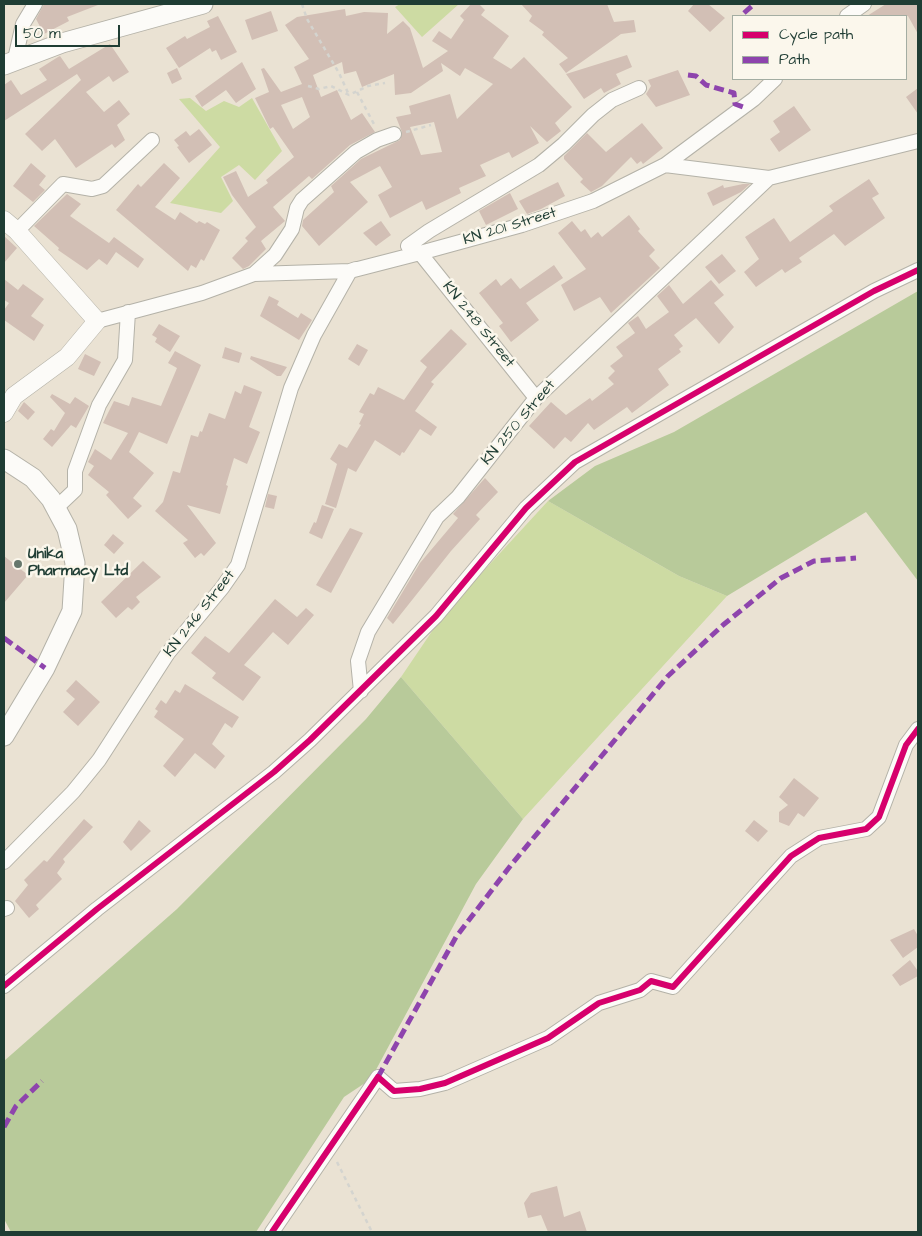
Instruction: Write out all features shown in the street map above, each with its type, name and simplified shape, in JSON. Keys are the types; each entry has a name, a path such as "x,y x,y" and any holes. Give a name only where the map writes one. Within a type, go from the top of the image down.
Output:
{"main road":[{"path":"10,62 62,42 203,4"},
{"path":"4,459 33,478 56,508 67,529 75,563 72,611 45,668 4,736"}],"street":[{"path":"10,62 23,24 35,4"},
{"path":"848,15 864,4"},
{"name":"KN 201 Street","path":"97,321 202,293 254,274 350,271 414,250 522,225 593,201 665,165 754,99 774,80"},
{"path":"414,250 429,231 539,165 612,100 639,88"},
{"path":"254,274 275,255 292,229 296,208 302,200 356,152 377,140 394,134"},
{"path":"4,413 14,396 67,357 97,321 10,225 63,184 92,189 103,186 152,140"},
{"path":"665,165 769,178 918,141"},
{"name":"KN 250 Street","path":"361,691 358,661 368,632 437,517 458,497 536,398 769,178"},
{"name":"KN 248 Street","path":"414,250 536,398"},
{"path":"4,986 274,772 310,740 436,616 526,508 575,462 848,305 918,270"},
{"name":"KN 246 Street","path":"4,862 73,792 94,767 128,719 168,653 238,565 291,388 314,335 350,271"},
{"path":"56,508 75,490 76,471 99,405 125,360 128,312"},
{"path":"272,1232 378,1077 394,1091 420,1089 445,1083 548,1038 599,1003 640,990 651,982 674,987 791,856 818,838 866,829 879,817 906,745 918,729"}],"path":[{"path":"302,4 307,18 339,73 349,95"},
{"path":"308,86 319,90 331,86 349,95 368,86 385,83"},
{"path":"357,92 376,127 385,128 391,135 430,124"},
{"path":"329,1147 372,1232"}],"green space":[{"path":"400,4 459,4 422,37 395,7"},
{"path":"190,98 206,111 224,101 239,107 252,98 282,151 255,180 239,165 221,177 233,201 221,213 170,203 220,147 179,99"},
{"path":"918,291 918,581 866,512 727,596 679,576 548,501 595,466 674,432"},
{"path":"548,501 679,576 727,596 523,819 401,677 443,615"},
{"path":"401,677 523,819 476,884 371,1079 344,1097 256,1232 11,1232 4,1219 4,1061 177,909 366,719"}],"building":[{"path":"44,4 98,5 67,17 69,21 44,34 36,19"},
{"path":"471,4 479,4 485,10 481,15 509,36 493,58 511,69 524,57 572,107 555,123 561,131 547,142 530,126 539,143 512,158 509,152 480,165 486,176 459,188 461,193 426,210 422,201 390,218 378,195 392,187 380,166 350,182 368,202 319,246 302,226 303,220 334,192 331,186 361,159 400,140 402,132 396,117 411,114 409,106 450,94 457,119 493,84 465,68 460,76 441,63 443,71 411,93 395,95 394,74 362,87 356,71 344,74 342,62 313,75 321,97 337,90 351,120 362,113 375,132 350,145 312,179 309,176 273,207 285,221 261,241 266,249 249,266 243,269 232,258 248,241 245,238 256,227 232,195 223,177 236,171 248,197 268,183 266,180 294,157 273,127 270,129 255,98 269,92 261,69 264,68 281,92 302,84 294,67 309,59 285,25 297,17 345,9 346,16 364,12 388,13 387,34 403,21 410,28 423,68 448,51 432,41 439,31 451,39 464,20 460,16","holes":["302,97 310,117 293,129 281,105","434,122 442,152 421,155 410,127"]},
{"path":"521,4 607,4 614,22 634,20 636,32 621,34 566,73 559,64 568,58 542,35 544,32 529,21 532,16"},
{"path":"694,4 708,4 725,18 710,32 688,11"},
{"path":"886,4 918,4 918,34 907,15 869,15"},
{"path":"271,11 278,31 252,40 245,20"},
{"path":"218,16 237,52 221,60 216,50 212,52 210,48 179,68 166,48 185,36 187,39 210,27 207,21"},
{"path":"110,44 129,72 113,82 109,76 86,92 104,112 119,100 130,114 117,125 125,140 115,148 112,144 76,168 55,139 42,151 25,134 81,80 77,74 4,121 4,85 11,80 21,95 47,80 39,69 58,57 60,56 69,69"},
{"path":"627,55 632,67 616,74 621,84 604,93 601,88 584,99 566,74"},
{"path":"242,62 256,89 236,103 226,90 202,107 195,96"},
{"path":"177,68 182,79 172,84 167,73"},
{"path":"678,70 690,95 656,107 646,94 651,86 648,80"},
{"path":"918,88 918,114 906,97"},
{"path":"794,106 811,130 779,152 770,139 780,132 773,121"},
{"path":"642,123 663,148 643,164 641,161 637,164 631,157 602,186 591,192 580,182 583,179 564,159 564,156 587,133 606,152"},
{"path":"199,129 212,145 189,163 174,140 186,131 190,136"},
{"path":"31,163 46,176 39,185 45,190 33,202 13,186"},
{"path":"164,163 180,178 155,207 175,220 180,212 197,223 199,221 205,224 207,222 220,230 204,261 201,259 196,268 191,265 188,271 116,210 138,184 141,187"},
{"path":"869,179 879,194 872,198 885,218 845,246 834,234 799,258 802,262 785,273 782,269 756,287 744,272 759,259 745,237 774,218 790,242 833,211 829,206"},
{"path":"558,182 565,196 527,214 519,201"},
{"path":"750,184 741,192 713,206 707,193 723,185 724,188"},
{"path":"510,193 518,209 486,225 479,211"},
{"path":"67,194 81,204 70,216 109,243 114,237 144,259 138,268 116,252 107,265 99,259 87,270 58,250 59,248 34,226"},
{"path":"629,215 640,229 638,231 655,250 649,256 660,268 611,313 600,297 574,311 561,285 586,269 558,233 572,221 581,232 585,229 591,238 598,232 602,237"},
{"path":"381,221 391,235 376,246 363,233"},
{"path":"4,236 17,248 4,263"},
{"path":"722,254 736,271 719,284 705,267"},
{"path":"554,265 563,278 526,303 539,320 511,342 499,326 503,323 479,293 496,279 501,286 511,278 520,289"},
{"path":"4,279 18,290 23,284 44,299 31,316 44,325 34,341 4,320 4,310 9,303 4,300"},
{"path":"711,280 724,295 714,303 734,327 719,344 696,318 674,335 683,346 679,349 681,352 658,369 669,385 632,413 627,407 594,430 588,423 571,442 565,437 554,449 529,426 551,402 566,415 590,398 592,401 614,384 608,378 615,371 610,366 623,356 616,347 635,333 628,323 638,316 646,329 669,312 657,296 669,285 683,304"},
{"path":"269,296 279,301 277,305 298,318 301,313 312,320 299,340 260,316"},
{"path":"159,324 180,336 170,352 155,342 157,338 152,335"},
{"path":"451,329 467,344 431,382 434,384 415,411 437,427 431,436 420,429 400,456 375,440 356,472 348,468 336,508 325,504 337,464 330,459 339,444 347,448 361,425 359,424 364,414 359,412 370,393 374,395 378,387 404,400 427,367 420,361"},
{"path":"357,344 368,350 359,366 348,359"},
{"path":"225,347 242,353 239,363 222,358"},
{"path":"175,351 201,365 167,444 139,432 129,452 154,473 133,498 142,506 128,519 106,495 109,492 88,475 94,466 88,462 95,449 111,460 128,433 103,423 114,401 129,406 132,397 161,406 177,368 168,363"},
{"path":"85,354 101,362 94,376 78,369"},
{"path":"251,356 287,367 281,376 277,376 250,359"},
{"path":"244,385 262,392 249,427 260,432 247,464 234,458 220,514 187,505 216,543 204,556 201,553 195,558 183,543 188,540 155,511 163,502 173,471 180,473 191,435 198,437 200,431 202,432 209,413 225,419 235,391 241,394"},
{"path":"52,394 70,404 75,397 89,406 76,428 71,425 52,447 43,439 51,429 54,431 65,413 50,397"},
{"path":"24,402 35,412 28,420 18,411"},
{"path":"485,478 498,492 476,515 480,519 451,551 393,624 387,618 420,563 458,518 453,514"},
{"path":"268,494 277,496 274,509 265,507"},
{"path":"322,505 334,509 322,539 309,533 314,522 316,523"},
{"path":"350,528 363,533 331,593 316,585"},
{"path":"113,534 124,543 114,554 104,545"},
{"path":"4,556 28,575 4,603"},
{"path":"143,561 161,577 136,597 140,602 132,610 128,607 116,618 101,602"},
{"path":"275,599 297,617 306,608 314,615 288,645 273,632 244,665 261,677 243,701 212,678 216,673 191,653 205,636 229,653"},
{"path":"76,680 100,702 78,726 63,712 75,699 66,691"},
{"path":"185,684 239,717 232,728 225,723 212,744 225,756 215,769 195,753 175,777 163,766 184,739 154,717 158,711 155,709 161,700 166,704 175,690 180,693"},
{"path":"794,778 819,798 804,817 798,813 789,826 779,822 779,812 788,805 779,797"},
{"path":"84,819 93,827 63,859 65,862 57,873 62,879 36,905 39,909 29,918 15,901 28,885 24,880 44,860 47,862"},
{"path":"139,820 151,831 131,851 123,842"},
{"path":"754,820 768,831 758,842 745,831"},
{"path":"914,929 918,936 918,947 903,958 890,940"},
{"path":"910,960 918,971 918,976 900,986 892,975"},
{"path":"557,1186 564,1217 580,1211 587,1232 548,1232 541,1215 528,1218 524,1203 531,1193"}],"marked path":[{"path":"744,13 754,4"},
{"path":"688,75 696,76 706,85 734,93 735,104 743,107"},
{"path":"378,1077 456,937 511,865 668,676 723,625 781,578 814,561 856,558"},
{"path":"4,638 45,668"},
{"path":"4,1127 16,1106 42,1081"}],"cycle path":[{"path":"4,986 97,909 274,772 310,740 436,616 526,508 575,462 874,291 918,270"},
{"path":"272,1232 378,1077 394,1091 420,1089 445,1083 548,1038 599,1003 640,990 651,981 673,987 791,856 819,838 866,829 879,817 906,745 918,729"}],"place":[{"name":"Unika Pharmacy Ltd","path":"18,564"}]}
